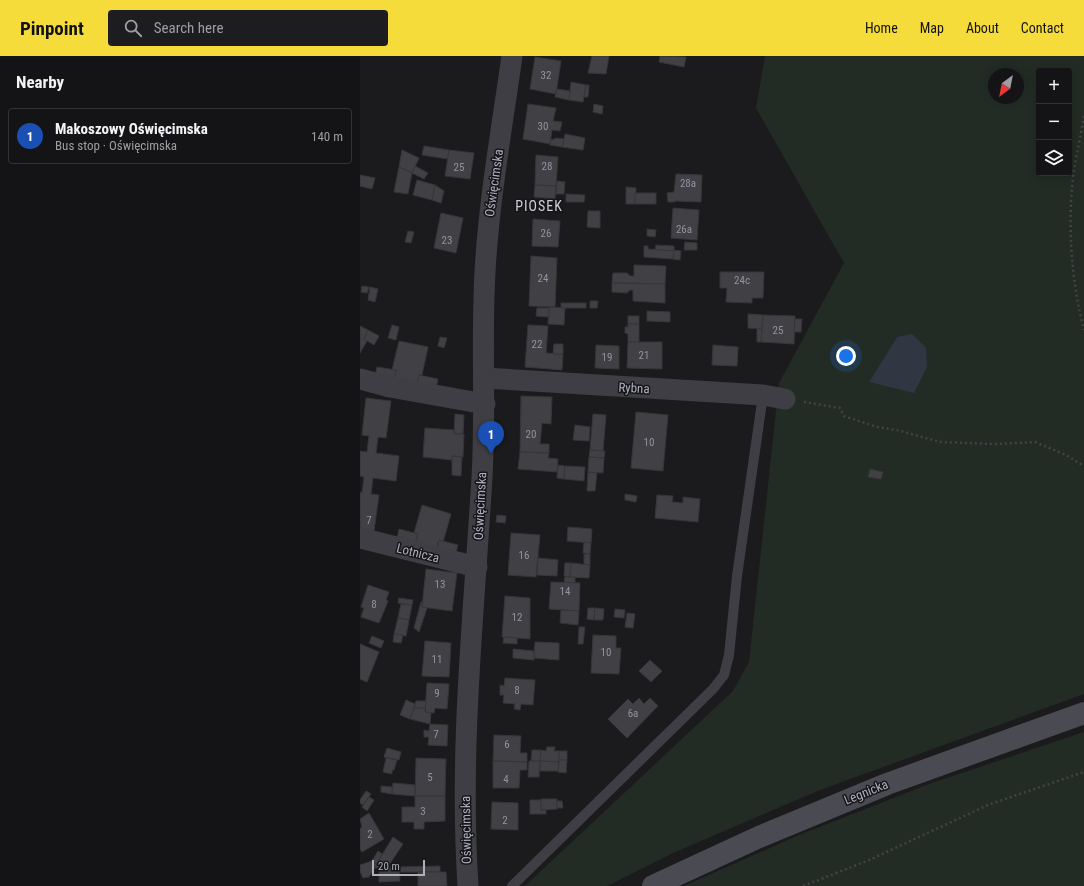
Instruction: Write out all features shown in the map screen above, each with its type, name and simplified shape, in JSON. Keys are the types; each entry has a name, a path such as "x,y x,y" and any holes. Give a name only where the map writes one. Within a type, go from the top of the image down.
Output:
{"main road":[{"name":"Legnicka","path":"653,886 759,837 851,798 1084,713"}],"street":[{"name":"Oświęcimska","path":"468,886 465,764 466,717 477,567 485,404 483,311 491,197 512,56"},
{"name":"Rybna","path":"484,378 762,395 785,399"},
{"path":"360,379 390,387 485,404"},
{"name":"Lotnicza","path":"360,538 477,567"}],"lane":[{"path":"512,886 708,695 724,676 728,656 737,576 762,395"}],"path":[{"path":"1084,116 1074,171 1070,224 1077,306 1084,330"},
{"path":"785,399 840,408 844,416 877,427 897,430 940,442 995,444 1035,442 1066,455 1084,466"},
{"path":"803,886 867,861 988,806 1084,772"}],"shaded area":[{"path":"765,56 1084,56 1084,694 820,790 673,853 607,886 525,886 733,691 749,662 779,383 844,263 756,108","holes":["897,337 892,387 869,382"]},
{"path":"1084,732 1084,886 684,886 799,835 929,784"}],"water":[{"path":"912,334 926,348 927,367 914,393 869,382 897,337"}],"building":[{"path":"592,56 609,56 606,74 588,73"},
{"path":"660,56 686,57 684,67 659,62"},
{"path":"535,57 561,61 556,94 530,89"},
{"path":"571,82 586,85 583,102 569,100"},
{"path":"586,85 589,85 588,97 584,97"},
{"path":"557,89 570,91 569,100 555,97"},
{"path":"528,104 556,108 553,121 562,122 560,131 552,130 550,144 523,139"},
{"path":"594,104 603,106 602,114 593,112"},
{"path":"565,134 585,138 583,150 562,147"},
{"path":"555,138 564,139 562,147 550,145 551,139 554,140"},
{"path":"424,146 449,150 448,159 422,155"},
{"path":"402,150 419,158 412,173 399,167"},
{"path":"449,150 474,153 470,179 445,176"},
{"path":"536,155 558,157 556,186 535,185"},
{"path":"415,166 428,173 424,179 412,173"},
{"path":"399,167 412,173 408,194 394,192"},
{"path":"676,174 702,175 701,202 668,202 667,193 674,192"},
{"path":"360,175 375,178 372,189 360,186"},
{"path":"417,180 435,185 432,200 413,195"},
{"path":"557,181 565,182 564,194 556,194"},
{"path":"435,185 444,191 441,203 432,200"},
{"path":"535,185 556,186 555,199 534,197"},
{"path":"626,187 636,188 635,204 626,204"},
{"path":"635,193 656,193 656,204 635,204"},
{"path":"566,194 585,195 584,202 566,202"},
{"path":"673,208 699,210 697,240 671,238"},
{"path":"588,211 600,211 600,228 587,227"},
{"path":"441,213 463,218 456,253 434,248"},
{"path":"533,219 560,221 558,247 532,246"},
{"path":"647,229 656,230 655,237 647,236"},
{"path":"408,231 414,232 411,243 405,242"},
{"path":"685,242 697,243 697,250 684,250"},
{"path":"656,245 674,246 674,251 655,250"},
{"path":"644,246 648,246 648,249 674,251 673,259 644,257"},
{"path":"674,250 681,251 680,260 673,259"},
{"path":"531,256 557,258 555,307 529,306"},
{"path":"634,265 666,266 665,284 612,283 613,273 627,273 630,276 634,276"},
{"path":"720,272 764,272 763,298 752,298 752,303 726,302 727,288 720,288"},
{"path":"612,283 665,284 665,303 633,301 633,290 630,290 627,293 612,292"},
{"path":"362,286 369,287 367,293 361,292"},
{"path":"370,287 378,289 375,302 368,300"},
{"path":"590,301 598,301 597,308 590,308"},
{"path":"561,303 586,303 586,308 561,308"},
{"path":"549,307 565,308 564,325 548,324"},
{"path":"537,308 549,308 549,317 536,316"},
{"path":"647,311 670,312 670,322 647,321"},
{"path":"748,314 763,315 762,329 748,328"},
{"path":"763,315 795,316 794,344 761,342"},
{"path":"628,316 639,316 639,324 628,324"},
{"path":"795,319 802,319 801,332 794,332"},
{"path":"628,324 639,324 639,342 628,342 628,334 625,333 625,327 628,327"},
{"path":"392,325 399,327 396,340 388,338"},
{"path":"528,325 548,326 546,353 563,354 562,370 525,367"},
{"path":"360,326 368,330 364,339 367,341 360,353"},
{"path":"757,328 762,329 761,342 757,342"},
{"path":"368,330 379,336 374,345 364,339"},
{"path":"440,337 447,338 444,348 438,346"},
{"path":"399,341 428,347 422,375 419,375 417,384 393,380 396,370 392,370"},
{"path":"628,342 662,342 662,369 627,368"},
{"path":"554,344 563,344 563,354 553,354"},
{"path":"596,345 619,346 619,369 595,368"},
{"path":"713,345 738,347 737,366 712,365"},
{"path":"377,367 396,370 394,379 375,376"},
{"path":"419,375 438,379 436,388 417,384"},
{"path":"521,396 552,397 551,424 542,423 540,444 549,444 549,453 520,452"},
{"path":"366,398 391,401 386,438 378,437 376,453 399,456 396,481 373,478 371,494 379,495 374,531 360,529 360,492 362,493 364,477 360,476 360,451 367,452 369,436 362,435"},
{"path":"636,412 668,415 663,471 631,468"},
{"path":"455,414 464,415 463,434 454,434"},
{"path":"593,414 606,415 603,451 590,450"},
{"path":"575,425 590,427 589,441 573,440"},
{"path":"425,428 454,430 454,434 464,434 463,457 452,456 452,460 423,457"},
{"path":"590,450 605,451 604,458 589,457"},
{"path":"520,452 549,453 548,458 558,459 557,472 518,469"},
{"path":"452,456 462,457 461,476 452,475"},
{"path":"589,457 604,458 603,473 588,472"},
{"path":"558,465 565,466 564,479 557,478"},
{"path":"565,466 585,467 584,481 564,479"},
{"path":"870,469 883,472 881,479 868,477"},
{"path":"588,472 597,473 595,491 587,491"},
{"path":"625,494 637,496 636,502 625,500"},
{"path":"657,495 673,496 672,502 683,503 683,497 700,499 698,522 655,518"},
{"path":"422,505 451,514 443,542 439,540 436,550 415,544 418,534 414,533"},
{"path":"497,515 506,516 505,523 496,522"},
{"path":"568,527 592,529 591,543 567,541"},
{"path":"399,529 418,534 415,543 397,538"},
{"path":"511,533 540,535 536,577 508,575"},
{"path":"439,540 458,545 456,552 437,549"},
{"path":"584,542 591,543 590,554 583,553"},
{"path":"584,554 590,554 590,565 584,564"},
{"path":"538,558 558,560 557,576 537,575"},
{"path":"565,563 571,563 570,577 564,576"},
{"path":"571,563 590,565 589,578 570,577"},
{"path":"426,569 457,573 452,611 422,607"},
{"path":"565,577 575,577 575,583 564,582"},
{"path":"551,582 580,583 579,611 549,609"},
{"path":"368,585 389,592 386,600 388,601 379,623 361,617 364,608 361,607"},
{"path":"505,596 530,598 530,639 502,637"},
{"path":"399,598 413,600 412,605 398,603"},
{"path":"421,602 423,602 422,607 427,608 419,632 414,628"},
{"path":"401,604 412,605 409,620 398,618"},
{"path":"588,608 595,608 594,620 587,619"},
{"path":"595,608 604,609 603,620 594,620"},
{"path":"615,609 625,610 624,618 614,617"},
{"path":"561,610 579,611 578,625 560,623"},
{"path":"627,613 635,614 633,628 625,627"},
{"path":"398,618 409,620 406,636 394,634"},
{"path":"579,627 585,627 583,644 578,644"},
{"path":"394,634 403,635 401,643 393,642"},
{"path":"593,635 616,636 616,648 621,648 619,674 591,673"},
{"path":"372,636 384,641 381,648 369,643"},
{"path":"504,637 517,638 517,644 503,643"},
{"path":"425,641 451,643 449,677 422,676"},
{"path":"535,642 559,643 559,660 534,658"},
{"path":"360,644 379,652 367,682 360,679"},
{"path":"513,649 534,651 534,660 513,658"},
{"path":"650,660 662,671 651,682 639,671"},
{"path":"505,678 535,680 533,705 521,704 520,710 514,709 515,704 503,703 504,695 500,695 500,685 504,686"},
{"path":"427,683 449,684 447,709 435,708 434,713 425,712"},
{"path":"639,698 644,704 650,698 658,706 627,738 608,719 628,699 633,704"},
{"path":"406,700 415,704 410,719 400,715"},
{"path":"416,701 426,701 425,708 414,708"},
{"path":"414,708 425,708 425,712 431,713 430,724 410,719"},
{"path":"430,724 448,725 447,746 428,745 429,737 424,737 424,730 429,731"},
{"path":"494,735 521,736 520,753 527,753 527,762 493,761"},
{"path":"547,747 555,747 554,751 559,751 559,762 540,761 541,750 546,751"},
{"path":"387,748 401,752 399,760 384,757"},
{"path":"532,750 541,750 540,761 531,761"},
{"path":"559,751 567,751 567,760 559,760"},
{"path":"386,758 397,760 394,770 392,770 392,774 383,772"},
{"path":"416,758 446,759 445,796 415,796"},
{"path":"559,760 567,760 566,773 558,772"},
{"path":"493,761 527,762 527,770 520,770 519,788 493,788"},
{"path":"529,761 540,761 539,777 528,777"},
{"path":"540,761 559,762 558,771 540,771"},
{"path":"393,783 415,785 415,796 392,794"},
{"path":"381,786 392,787 392,794 381,792"},
{"path":"366,791 371,794 363,805 360,803 360,800"},
{"path":"415,796 445,796 445,821 424,822 424,829 414,829 414,822 402,822 402,807 415,807"},
{"path":"369,797 374,800 367,811 362,807"},
{"path":"541,799 557,799 557,809 541,810"},
{"path":"530,800 541,800 541,810 546,810 546,814 530,814"},
{"path":"557,801 562,801 563,808 557,808"},
{"path":"492,802 518,803 518,830 491,829"},
{"path":"369,813 384,839 362,852 360,849 360,829 362,827 360,819"},
{"path":"393,837 403,844 387,868 374,868"},
{"path":"378,851 382,854 377,864 372,861"},
{"path":"372,861 377,864 369,877 363,878 360,871 360,865"},
{"path":"440,866 440,872 399,872 399,867"},
{"path":"399,867 400,881 379,882 379,868"},
{"path":"418,872 446,872 447,886 418,886"}],"place":[{"name":"Makoszowy Oświęcimska","path":"491,454"}],"district":[{"name":"PIOSEK","path":"539,206"}]}
